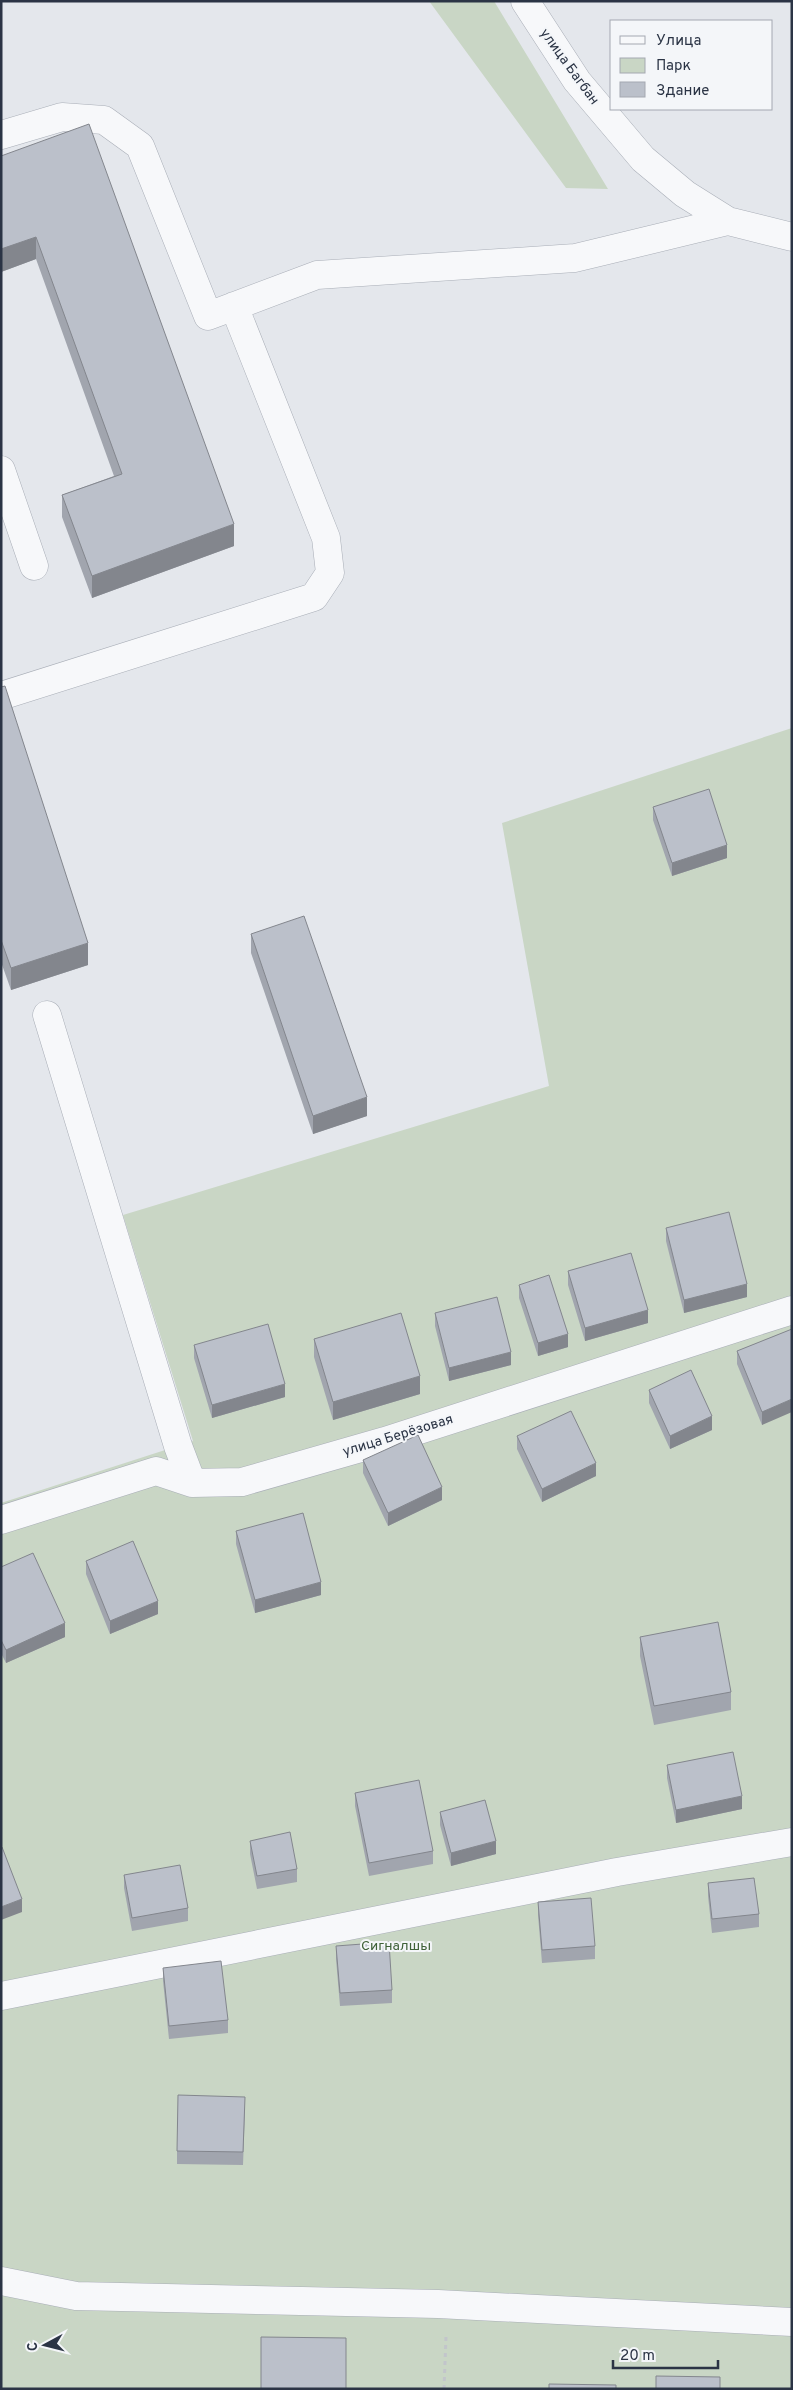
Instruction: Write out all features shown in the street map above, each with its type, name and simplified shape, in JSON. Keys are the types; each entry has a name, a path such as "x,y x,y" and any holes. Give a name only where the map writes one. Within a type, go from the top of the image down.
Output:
{"street":[{"name":"улица Багбан","path":"525,1 577,81 642,159 685,194 728,221 792,237"},
{"path":"1,135 62,117 104,120 140,146 208,316 317,275 575,258 728,221"},
{"path":"1,696 314,597 330,573 326,538 234,306"},
{"path":"1,470 34,566"},
{"path":"47,1015 178,1446 192,1483"},
{"name":"улица Берёзовая","path":"1,1520 156,1471 192,1483 242,1482 385,1441 792,1310"},
{"path":"1,1996 617,1872 792,1842"},
{"path":"1,2281 76,2296 447,2304 792,2322"}],"path":[{"path":"444,2389 447,2304"}],"green space":[{"path":"429,1 494,1 608,189 566,188"},
{"name":"Сигналшы","path":"792,728 792,2389 1,2389 1,1503 193,1441 123,1215 549,1086 502,823"}],"building":[{"path":"89,124 234,524 92,576 62,495 122,474 36,237 1,249 1,156"},
{"path":"5,686 88,943 11,968 1,940 1,687"},
{"path":"709,789 727,845 672,863 653,807"},
{"path":"304,916 367,1097 313,1116 251,934"},
{"path":"729,1212 747,1284 684,1300 666,1228"},
{"path":"631,1253 648,1310 585,1328 568,1271"},
{"path":"549,1275 568,1334 538,1343 519,1285"},
{"path":"497,1297 511,1352 449,1368 435,1313"},
{"path":"401,1313 420,1376 333,1402 314,1339"},
{"path":"268,1324 285,1384 212,1405 194,1345"},
{"path":"792,1329 792,1399 762,1412 737,1351"},
{"path":"691,1370 712,1416 670,1436 649,1390"},
{"path":"571,1411 596,1463 542,1489 517,1436"},
{"path":"418,1435 442,1487 388,1513 363,1460"},
{"path":"303,1513 321,1582 255,1600 236,1531"},
{"path":"133,1541 158,1601 110,1621 86,1561"},
{"path":"33,1553 65,1623 6,1650 1,1640 1,1567"},
{"path":"718,1622 731,1692 654,1706 640,1637"},
{"path":"733,1752 742,1796 676,1810 667,1765"},
{"path":"419,1780 433,1851 369,1863 355,1793"},
{"path":"485,1800 496,1841 451,1853 440,1812"},
{"path":"290,1832 297,1869 257,1876 250,1841"},
{"path":"1,1848 22,1899 1,1907"},
{"path":"180,1865 188,1908 132,1918 124,1875"},
{"path":"754,1878 759,1914 712,1919 708,1883"},
{"path":"591,1898 595,1946 542,1950 538,1902"},
{"path":"389,1942 392,1990 340,1993 336,1946"},
{"path":"221,1961 228,2020 169,2026 163,1968"},
{"path":"178,2095 245,2097 243,2152 177,2151"},
{"path":"261,2337 346,2338 346,2389 261,2389"},
{"path":"656,2376 720,2377 720,2389 656,2389"},
{"path":"549,2384 616,2385 616,2389 549,2389"}]}
